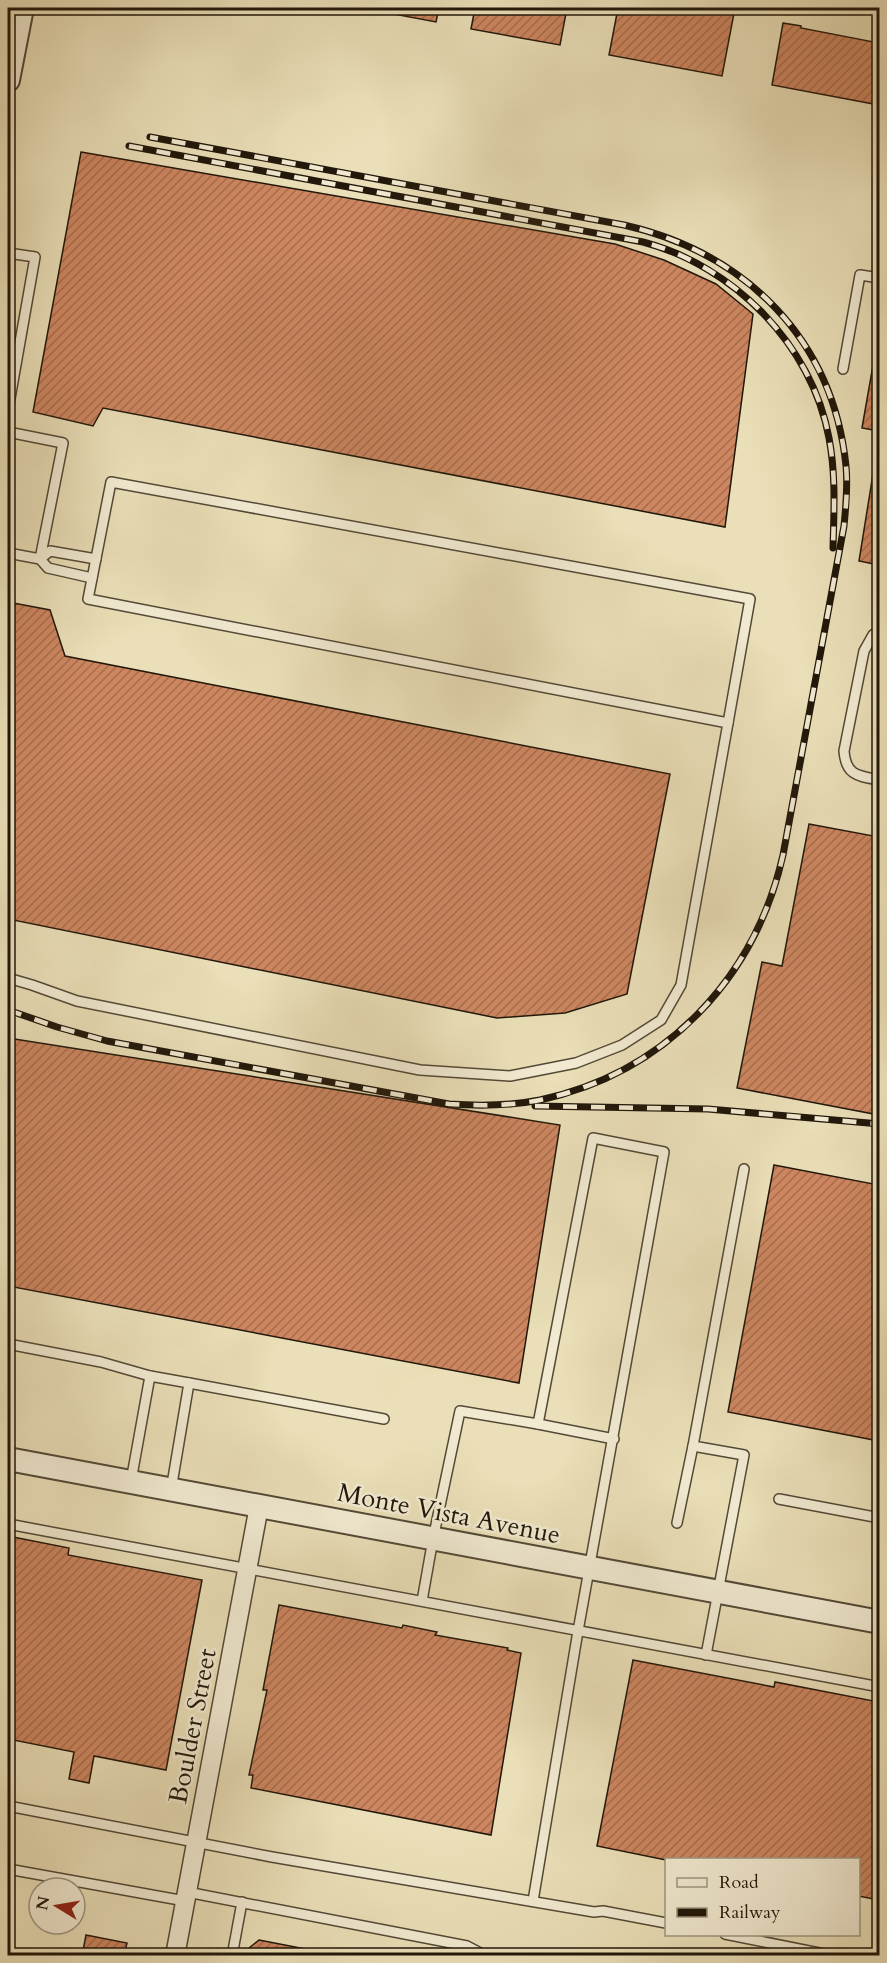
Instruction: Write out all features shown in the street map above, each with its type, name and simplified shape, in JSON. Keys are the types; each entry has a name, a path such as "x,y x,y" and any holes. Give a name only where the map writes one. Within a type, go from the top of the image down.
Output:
{"street":[{"path":"8,80 22,8"},
{"name":"Monte Vista Avenue","path":"8,1459 879,1622"},
{"name":"Boulder Street","path":"175,1956 259,1506"}],"lane":[{"path":"8,253 35,257 8,410"},
{"path":"843,369 860,275 879,279"},
{"path":"8,432 63,442 40,559"},
{"path":"8,978 77,1001 420,1070 510,1076 576,1063 622,1045 662,1020 681,985 728,723 750,600 111,483 88,599 728,723"},
{"path":"40,559 51,551 96,559"},
{"path":"8,553 40,559 48,568 92,578"},
{"path":"879,630 873,635 864,651 844,751 847,768 852,773 859,777 879,780"},
{"path":"532,1901 664,1152 593,1138 538,1424"},
{"path":"677,1523 744,1169"},
{"path":"8,1344 101,1362 150,1376 384,1419"},
{"path":"131,1482 150,1376"},
{"path":"171,1490 189,1383"},
{"path":"422,1601 460,1411 614,1438"},
{"path":"693,1446 744,1455 706,1655"},
{"path":"779,1499 879,1518"},
{"path":"8,1524 879,1688"},
{"path":"8,1806 272,1857 665,1923"},
{"path":"8,1869 186,1896 242,1902 467,1946 486,1956"},
{"path":"232,1956 242,1902"},
{"path":"730,1936 834,1956"}],"building":[{"path":"389,8 439,8 436,22 388,13"},
{"path":"475,8 567,8 560,45 471,29"},
{"path":"618,8 735,8 722,76 609,55"},
{"path":"783,23 879,43 879,105 772,85"},
{"path":"81,152 615,244 664,260 716,284 753,314 725,527 103,408 93,426 33,412"},
{"path":"873,365 879,366 879,431 862,428"},
{"path":"873,474 879,475 879,565 859,561"},
{"path":"8,602 50,610 65,656 670,774 627,994 565,1013 497,1018 8,919"},
{"path":"809,824 879,837 879,1115 737,1088 762,962 782,966"},
{"path":"8,1038 560,1125 519,1383 8,1286"},
{"path":"774,1165 879,1185 879,1441 728,1412"},
{"path":"8,1536 69,1548 68,1555 202,1580 166,1770 94,1756 89,1783 69,1779 74,1752 8,1739"},
{"path":"279,1605 402,1628 403,1625 437,1632 435,1635 508,1648 507,1650 521,1653 491,1835 251,1788 253,1775 249,1775 267,1690 263,1690"},
{"path":"633,1660 774,1687 775,1682 879,1702 879,1900 860,1896 860,1858 665,1860 597,1846"},
{"path":"87,1935 127,1943 124,1956 82,1956"},
{"path":"259,1940 311,1950 310,1956 239,1956"}],"railway":[{"path":"8,1010 107,1041 449,1104 494,1105 540,1100 585,1087 627,1068 664,1043 698,1014 727,980 751,942 770,900 783,855 844,526 846,466 838,420 823,379 802,341 776,308 744,280 708,257 668,238 624,225 150,137"},
{"path":"129,146 643,242 676,253 708,270 737,290 764,314 787,341 806,372 820,404 829,438 834,493 833,548"},
{"path":"535,1106 708,1109 880,1124"}]}
